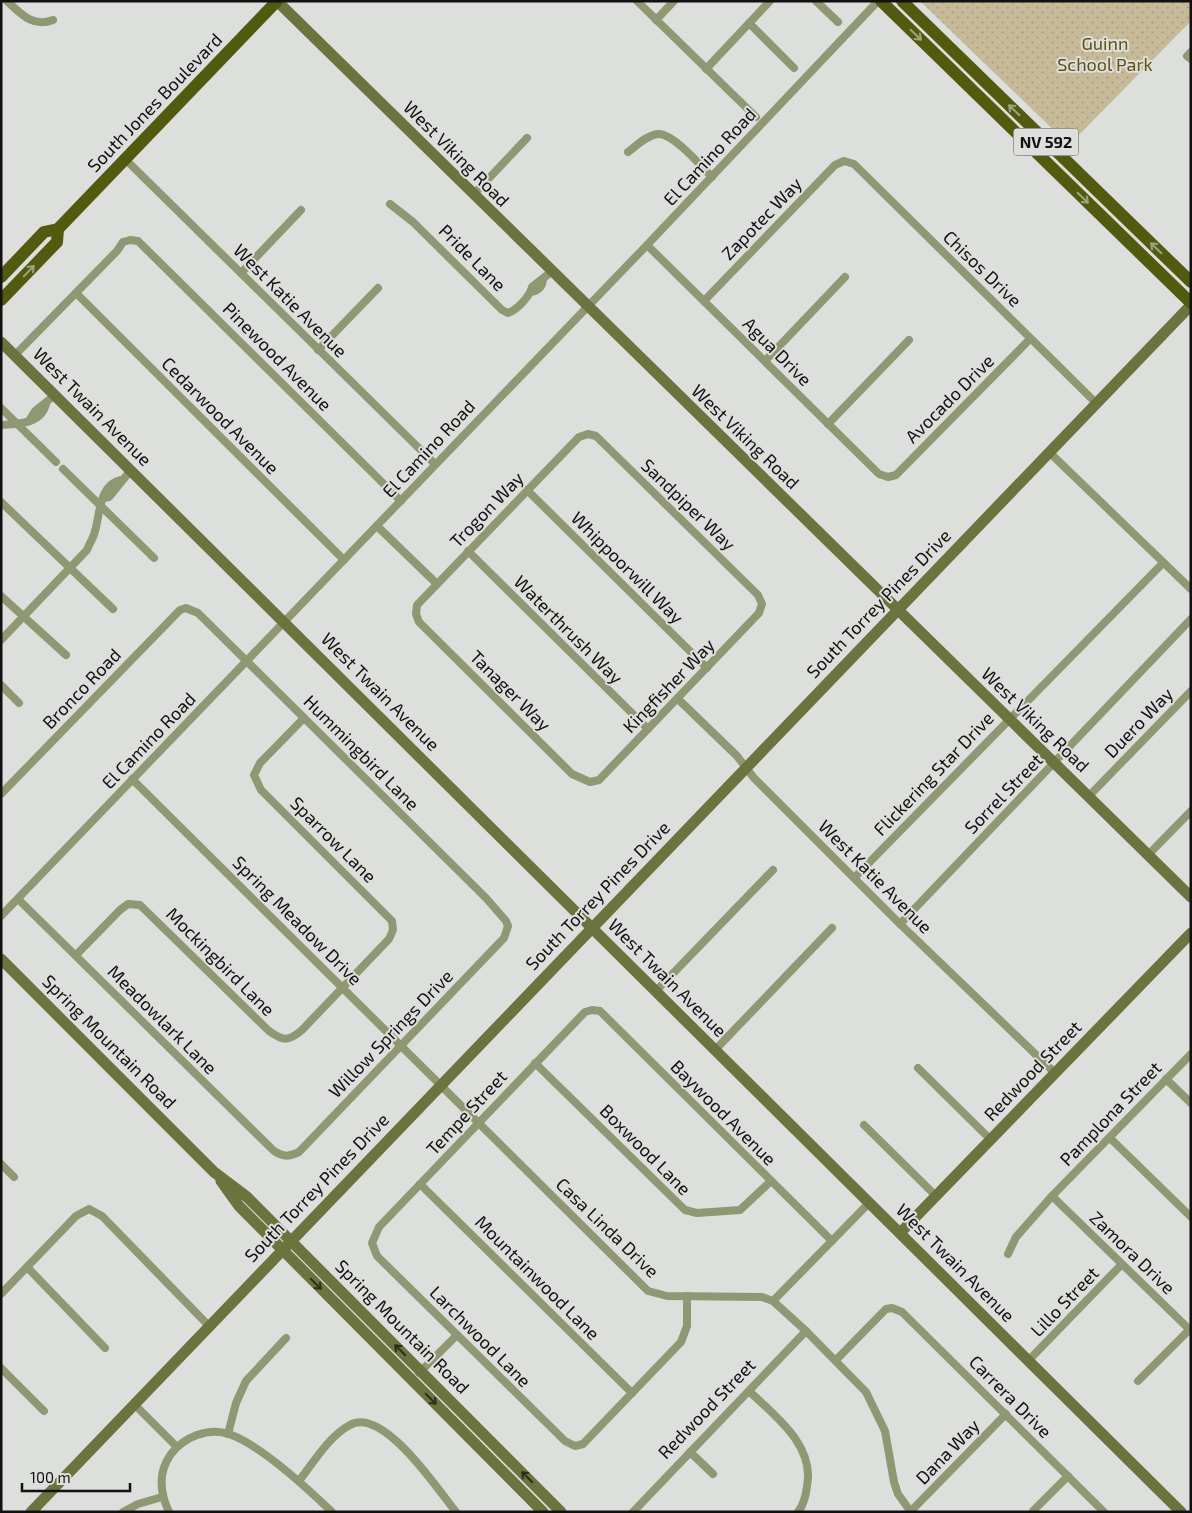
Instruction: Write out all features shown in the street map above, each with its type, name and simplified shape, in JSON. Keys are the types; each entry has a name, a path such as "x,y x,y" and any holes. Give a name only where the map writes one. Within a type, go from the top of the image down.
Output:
{"main road":[{"name":"South Jones Boulevard","path":"1,276 44,232 58,229 277,1"},
{"name":"NV 592","path":"879,1 1191,304"},
{"path":"891,1 901,10 912,11"},
{"name":"NV 592","path":"902,1 1191,282"},
{"path":"1010,127 1027,133 1039,142 1044,140"},
{"path":"1036,152 1039,150 1047,152 1072,176 1095,189"},
{"name":"South Jones Boulevard","path":"1,300 57,242 58,229"}],"street":[{"path":"7,1 31,21 43,24 53,20"},
{"name":"West Viking Road","path":"277,1 473,195 547,276 586,306 1191,897"},
{"path":"637,1 756,117"},
{"path":"656,20 674,1"},
{"path":"706,68 770,1"},
{"path":"816,1 838,22"},
{"name":"El Camino Road","path":"1,916 586,306 647,245 879,1"},
{"path":"749,23 794,68"},
{"path":"1191,52 1187,56 1191,60"},
{"path":"628,152 651,136 658,134 669,136 712,177"},
{"path":"473,195 527,138"},
{"name":"West Katie Avenue","path":"125,159 434,464"},
{"name":"Zapotec Way","path":"704,301 835,165 844,161"},
{"name":"Chisos Drive","path":"844,161 854,164 1096,403"},
{"name":"Pride Lane","path":"390,204 413,222 502,310 508,313 516,310 531,292 532,287 547,276"},
{"path":"241,273 301,210"},
{"name":"Pinewood Avenue","path":"76,294 117,251 123,242 130,240 138,241 400,501"},
{"name":"Agua Drive","path":"647,245 879,474 888,477"},
{"path":"765,361 845,277"},
{"path":"318,350 378,288"},
{"path":"15,355 76,294"},
{"name":"Cedarwood Avenue","path":"76,294 344,560"},
{"name":"South Torrey Pines Drive","path":"31,1512 1191,304"},
{"name":"Avocado Drive","path":"888,477 896,475 1030,339"},
{"path":"828,424 909,340"},
{"name":"West Twain Avenue","path":"1,342 1181,1512"},
{"path":"1,425 18,424 28,421 35,411 55,395"},
{"path":"1,408 56,462"},
{"name":"Trogon Way","path":"416,614 417,604 579,437 588,434"},
{"name":"Sandpiper Way","path":"588,434 596,436 604,443 758,595 762,604"},
{"path":"1049,452 1191,589"},
{"path":"63,469 102,501 154,558"},
{"path":"1,640 86,550 95,532 104,493 131,470"},
{"name":"Whippoorwill Way","path":"526,490 707,668"},
{"path":"1,502 113,609"},
{"path":"377,526 437,584"},
{"name":"Waterthrush Way","path":"468,551 648,729"},
{"name":"Flickering Star Drive","path":"854,878 1163,563"},
{"path":"1,596 66,655"},
{"name":"Kingfisher Way","path":"590,782 599,780 760,613 762,604"},
{"name":"Hummingbird Lane","path":"186,608 198,613 247,660 486,898 506,921 508,926"},
{"name":"Bronco Road","path":"1,794 160,630 180,610 186,608"},
{"name":"Tanager Way","path":"416,614 419,622 572,774 590,782"},
{"name":"Sorrel Street","path":"900,924 1191,619"},
{"path":"1,685 19,703"},
{"name":"Duero Way","path":"1088,797 1191,691"},
{"name":"West Katie Avenue","path":"678,698 738,756 754,778 900,924 1055,1073"},
{"name":"Sparrow Lane","path":"304,718 260,762 254,776 261,790 393,924 394,930 389,939 343,988"},
{"name":"Spring Meadow Drive","path":"132,779 441,1085"},
{"path":"1148,855 1191,811"},
{"path":"656,991 773,870"},
{"name":"Meadowlark Lane","path":"18,899 274,1151 281,1156 288,1157"},
{"name":"Mockingbird Lane","path":"76,955 120,910 134,903 140,904 268,1031 281,1040 287,1040 302,1030 343,988"},
{"name":"Willow Springs Drive","path":"288,1157 299,1152 504,938 508,926"},
{"path":"715,1050 832,928"},
{"name":"Redwood Street","path":"900,1233 1191,933"},
{"name":"Spring Mountain Road","path":"1,959 214,1172 247,1197 561,1512"},
{"name":"Tempe Street","path":"372,1243 379,1227 535,1062 585,1012 592,1010"},
{"name":"Baywood Avenue","path":"592,1010 600,1011 832,1241"},
{"name":"Pamplona Street","path":"1008,1254 1016,1237 1052,1196 1191,1054"},
{"name":"Boxwood Lane","path":"535,1062 685,1210 697,1213 728,1213 740,1210 771,1181"},
{"path":"918,1068 991,1140"},
{"path":"1166,1079 1191,1104"},
{"name":"Casa Linda Drive","path":"441,1085 648,1290 667,1296 762,1297 773,1301"},
{"path":"864,1125 936,1196"},
{"path":"1110,1138 1191,1217"},
{"path":"1,1164 14,1177"},
{"name":"Spring Mountain Road","path":"214,1172 239,1206 543,1512"},
{"name":"Mountainwood Lane","path":"420,1184 632,1393"},
{"name":"Zamora Drive","path":"1052,1196 1190,1330"},
{"path":"869,1202 773,1301 836,1360 866,1392 885,1432 898,1494 911,1512"},
{"path":"1,1294 76,1216 89,1209 102,1216 209,1326"},
{"name":"Larchwood Lane","path":"372,1243 377,1256 564,1441 575,1446 583,1444 632,1393"},
{"name":"Lillo Street","path":"1028,1361 1122,1264"},
{"path":"27,1267 105,1348"},
{"path":"632,1393 681,1342 686,1326 687,1296"},
{"name":"Carrera Drive","path":"836,1360 886,1309 892,1308 902,1312 1104,1512"},
{"path":"1138,1381 1190,1330"},
{"name":"Redwood Street","path":"633,1512 806,1331"},
{"path":"412,1380 457,1335"},
{"path":"228,1434 236,1402 246,1381 286,1338"},
{"path":"1,1368 44,1411"},
{"path":"749,1391 790,1431 803,1449 809,1480 805,1500 798,1512"},
{"path":"134,1404 177,1447"},
{"name":"Dana Way","path":"911,1512 1006,1414"},
{"path":"298,1481 338,1434 351,1424 359,1422 373,1423 386,1432 413,1459 456,1512"},
{"path":"169,1512 162,1497 161,1484 167,1461 177,1447 192,1436 214,1432 228,1434 245,1442 298,1481 332,1512"},
{"path":"690,1452 713,1474"},
{"path":"1033,1511 1068,1476"},
{"path":"123,1512 138,1504 162,1497"}],"green space":[{"name":"Guinn School Park","path":"920,1 1191,1 1191,21 1069,145"}]}
